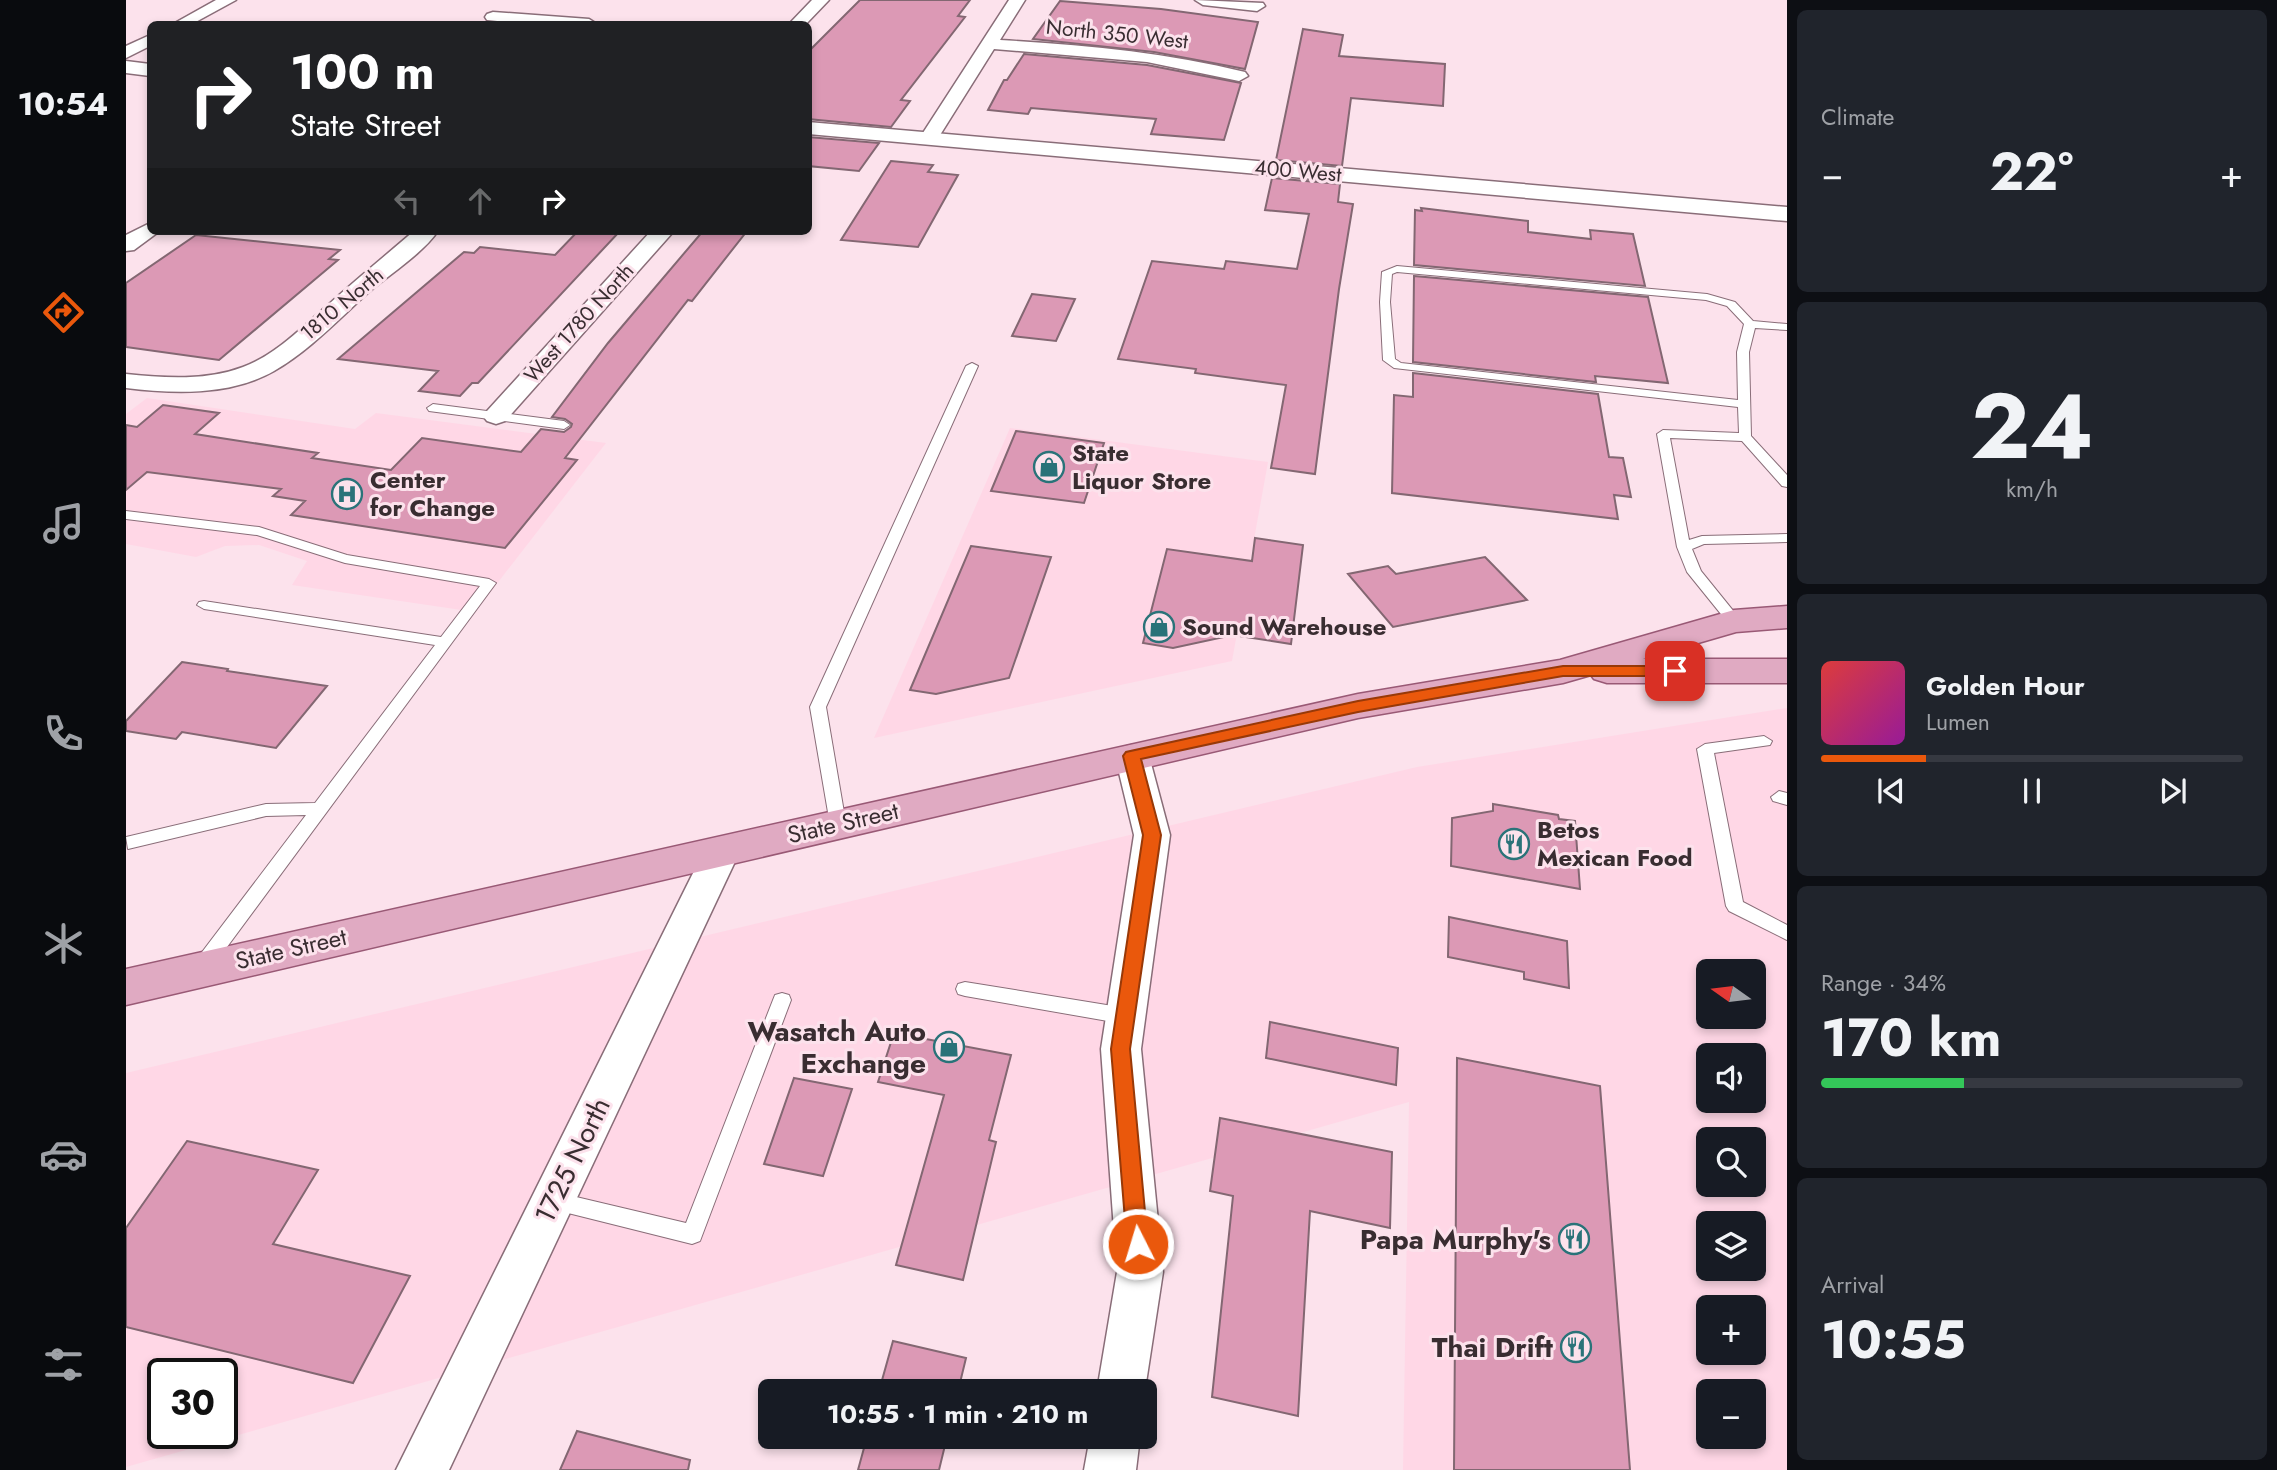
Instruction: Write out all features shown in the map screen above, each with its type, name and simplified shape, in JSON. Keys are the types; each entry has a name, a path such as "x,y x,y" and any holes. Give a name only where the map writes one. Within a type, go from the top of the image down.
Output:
{"main road":[{"name":"State Street","path":"126,987 1358,706 1563,671 1734,621 1787,617"},
{"name":"State Street","path":"1563,671 1787,671"}],"street":[{"path":"187,21 228,0"},
{"path":"800,21 821,0"},
{"path":"928,139 1017,0"},
{"path":"1203,0 1256,6"},
{"path":"493,17 548,21"},
{"path":"126,53 147,42"},
{"name":"North 350 West","path":"989,44 1146,57 1191,63 1240,76"},
{"path":"126,67 147,69"},
{"name":"400 West","path":"812,128 1787,215"},
{"path":"126,245 147,231"},
{"name":"1810 North","path":"126,381 190,384 232,378 253,371 272,361 305,336 421,235"},
{"name":"West 1780 North","path":"496,416 659,235"},
{"path":"1124,1379 1140,1272 1121,1049 1152,835 1132,756"},
{"name":"1725 North","path":"422,1470 722,851"},
{"path":"1110,1470 1113,1449"}],"lane":[{"path":"1744,404 1398,366 1389,360 1385,302 1387,272 1397,269 1707,297 1731,304 1750,324 1787,327"},
{"path":"1750,324 1743,352 1745,437 1787,483"},
{"path":"838,824 818,707 972,366"},
{"path":"433,408 564,425"},
{"path":"1734,621 1694,572 1684,547 1662,435 1745,437"},
{"path":"126,515 259,531 345,559 489,583 199,970"},
{"path":"1684,547 1702,540 1787,538"},
{"path":"204,605 445,642"},
{"path":"1764,741 1705,749 1735,906 1787,933"},
{"path":"128,844 266,810 320,809"},
{"path":"965,989 1125,1016"},
{"path":"552,1201 692,1234 782,1000"}],"shaded area":[{"name":"Center for Change","path":"147,398 355,429 376,413 606,443 475,612 292,585 307,561 259,545 225,546 196,557 126,544 126,414"},
{"path":"1010,428 1268,462 1232,661 874,738"},
{"path":"1787,708 1787,1470 1403,1470 1409,1102 238,1435 238,1358 147,1358 147,1449 189,1449 126,1467 126,1073 1417,767"}],"building":[{"path":"860,0 970,0 958,16 965,17 901,100 910,101 891,127 812,119 812,48"},
{"path":"1060,1 1161,9 1258,22 1245,69 1154,52 1033,39"},
{"path":"1303,29 1343,35 1339,56 1445,64 1443,106 1351,98 1342,166 1276,160"},
{"path":"1024,54 1147,65 1241,83 1224,140 1151,134 1156,119 1031,108 1028,114 988,110 1004,80 1007,80"},
{"path":"812,137 879,143 859,171 812,166"},
{"path":"891,161 933,165 928,172 958,175 918,247 841,240"},
{"path":"1272,178 1340,184 1338,202 1353,204 1315,474 1271,468 1286,385 1118,359 1152,261 1224,269 1226,261 1297,269 1309,214 1265,210"},
{"path":"1421,208 1528,221 1528,232 1591,239 1590,230 1633,234 1645,286 1414,265 1415,210 1422,211"},
{"path":"196,235 340,250 329,259 338,260 219,360 126,347 126,283"},
{"path":"574,235 616,235 478,383 472,383 460,396 419,391 438,371 338,359 464,252 474,253 480,247 555,255"},
{"path":"700,235 744,235 692,301 688,300 565,458 577,460 505,548 291,515 305,501 273,496 281,489 147,472 126,490 126,425 137,427 163,405 219,413 195,434 318,453 312,458 391,470 422,438 521,452 541,429 564,432 571,427 572,424 565,419 552,417 608,343"},
{"path":"1414,276 1648,297 1668,383 1595,376 1596,382 1413,362"},
{"path":"1032,294 1075,299 1056,341 1012,336"},
{"path":"1413,373 1598,394 1609,457 1623,458 1631,497 1614,495 1618,519 1392,493 1394,395 1413,397"},
{"name":"State Liquor Store","path":"1016,431 1104,443 1084,503 991,491"},
{"path":"1255,538 1303,545 1291,644 1233,635 1173,648 1143,643 1167,549 1252,561"},
{"path":"971,546 1051,557 1009,678 936,694 910,690"},
{"path":"1485,557 1527,600 1393,627 1348,574 1388,566 1396,574"},
{"path":"182,662 327,686 276,748 182,732 176,739 126,731 126,721"},
{"name":"Betos Mexican Food","path":"1493,804 1558,815 1559,819 1575,821 1580,889 1451,866 1452,818 1493,811"},
{"path":"1449,917 1567,941 1569,988 1524,979 1524,972 1448,957"},
{"path":"1270,1022 1398,1048 1396,1085 1266,1058"},
{"path":"894,1033 1011,1055 989,1140 996,1142 963,1280 896,1265 944,1095 878,1082"},
{"path":"1457,1058 1600,1086 1630,1470 1454,1470"},
{"path":"794,1078 852,1089 823,1176 764,1164"},
{"path":"1220,1118 1392,1152 1390,1228 1310,1211 1298,1416 1212,1397 1233,1196 1210,1191"},
{"path":"187,1141 318,1170 273,1244 410,1276 353,1383 126,1327 126,1228"},
{"path":"893,1341 966,1358 961,1379 882,1379"},
{"path":"577,1431 690,1460 688,1470 560,1470"},
{"path":"864,1449 944,1449 939,1470 858,1470"}],"place":[{"name":"State Liquor Store","path":"1049,467"},
{"name":"Center for Change","path":"347,494"},
{"name":"Sound Warehouse","path":"1159,627"},
{"name":"Betos Mexican Food","path":"1514,844"},
{"name":"Wasatch Auto Exchange","path":"949,1047"},
{"name":"Papa Murphy's","path":"1574,1239"},
{"name":"Thai Drift","path":"1576,1347"}],"route":[{"path":"1138,1244 1121,1049 1152,835 1132,756 1358,706 1563,671 1675,671"}]}
